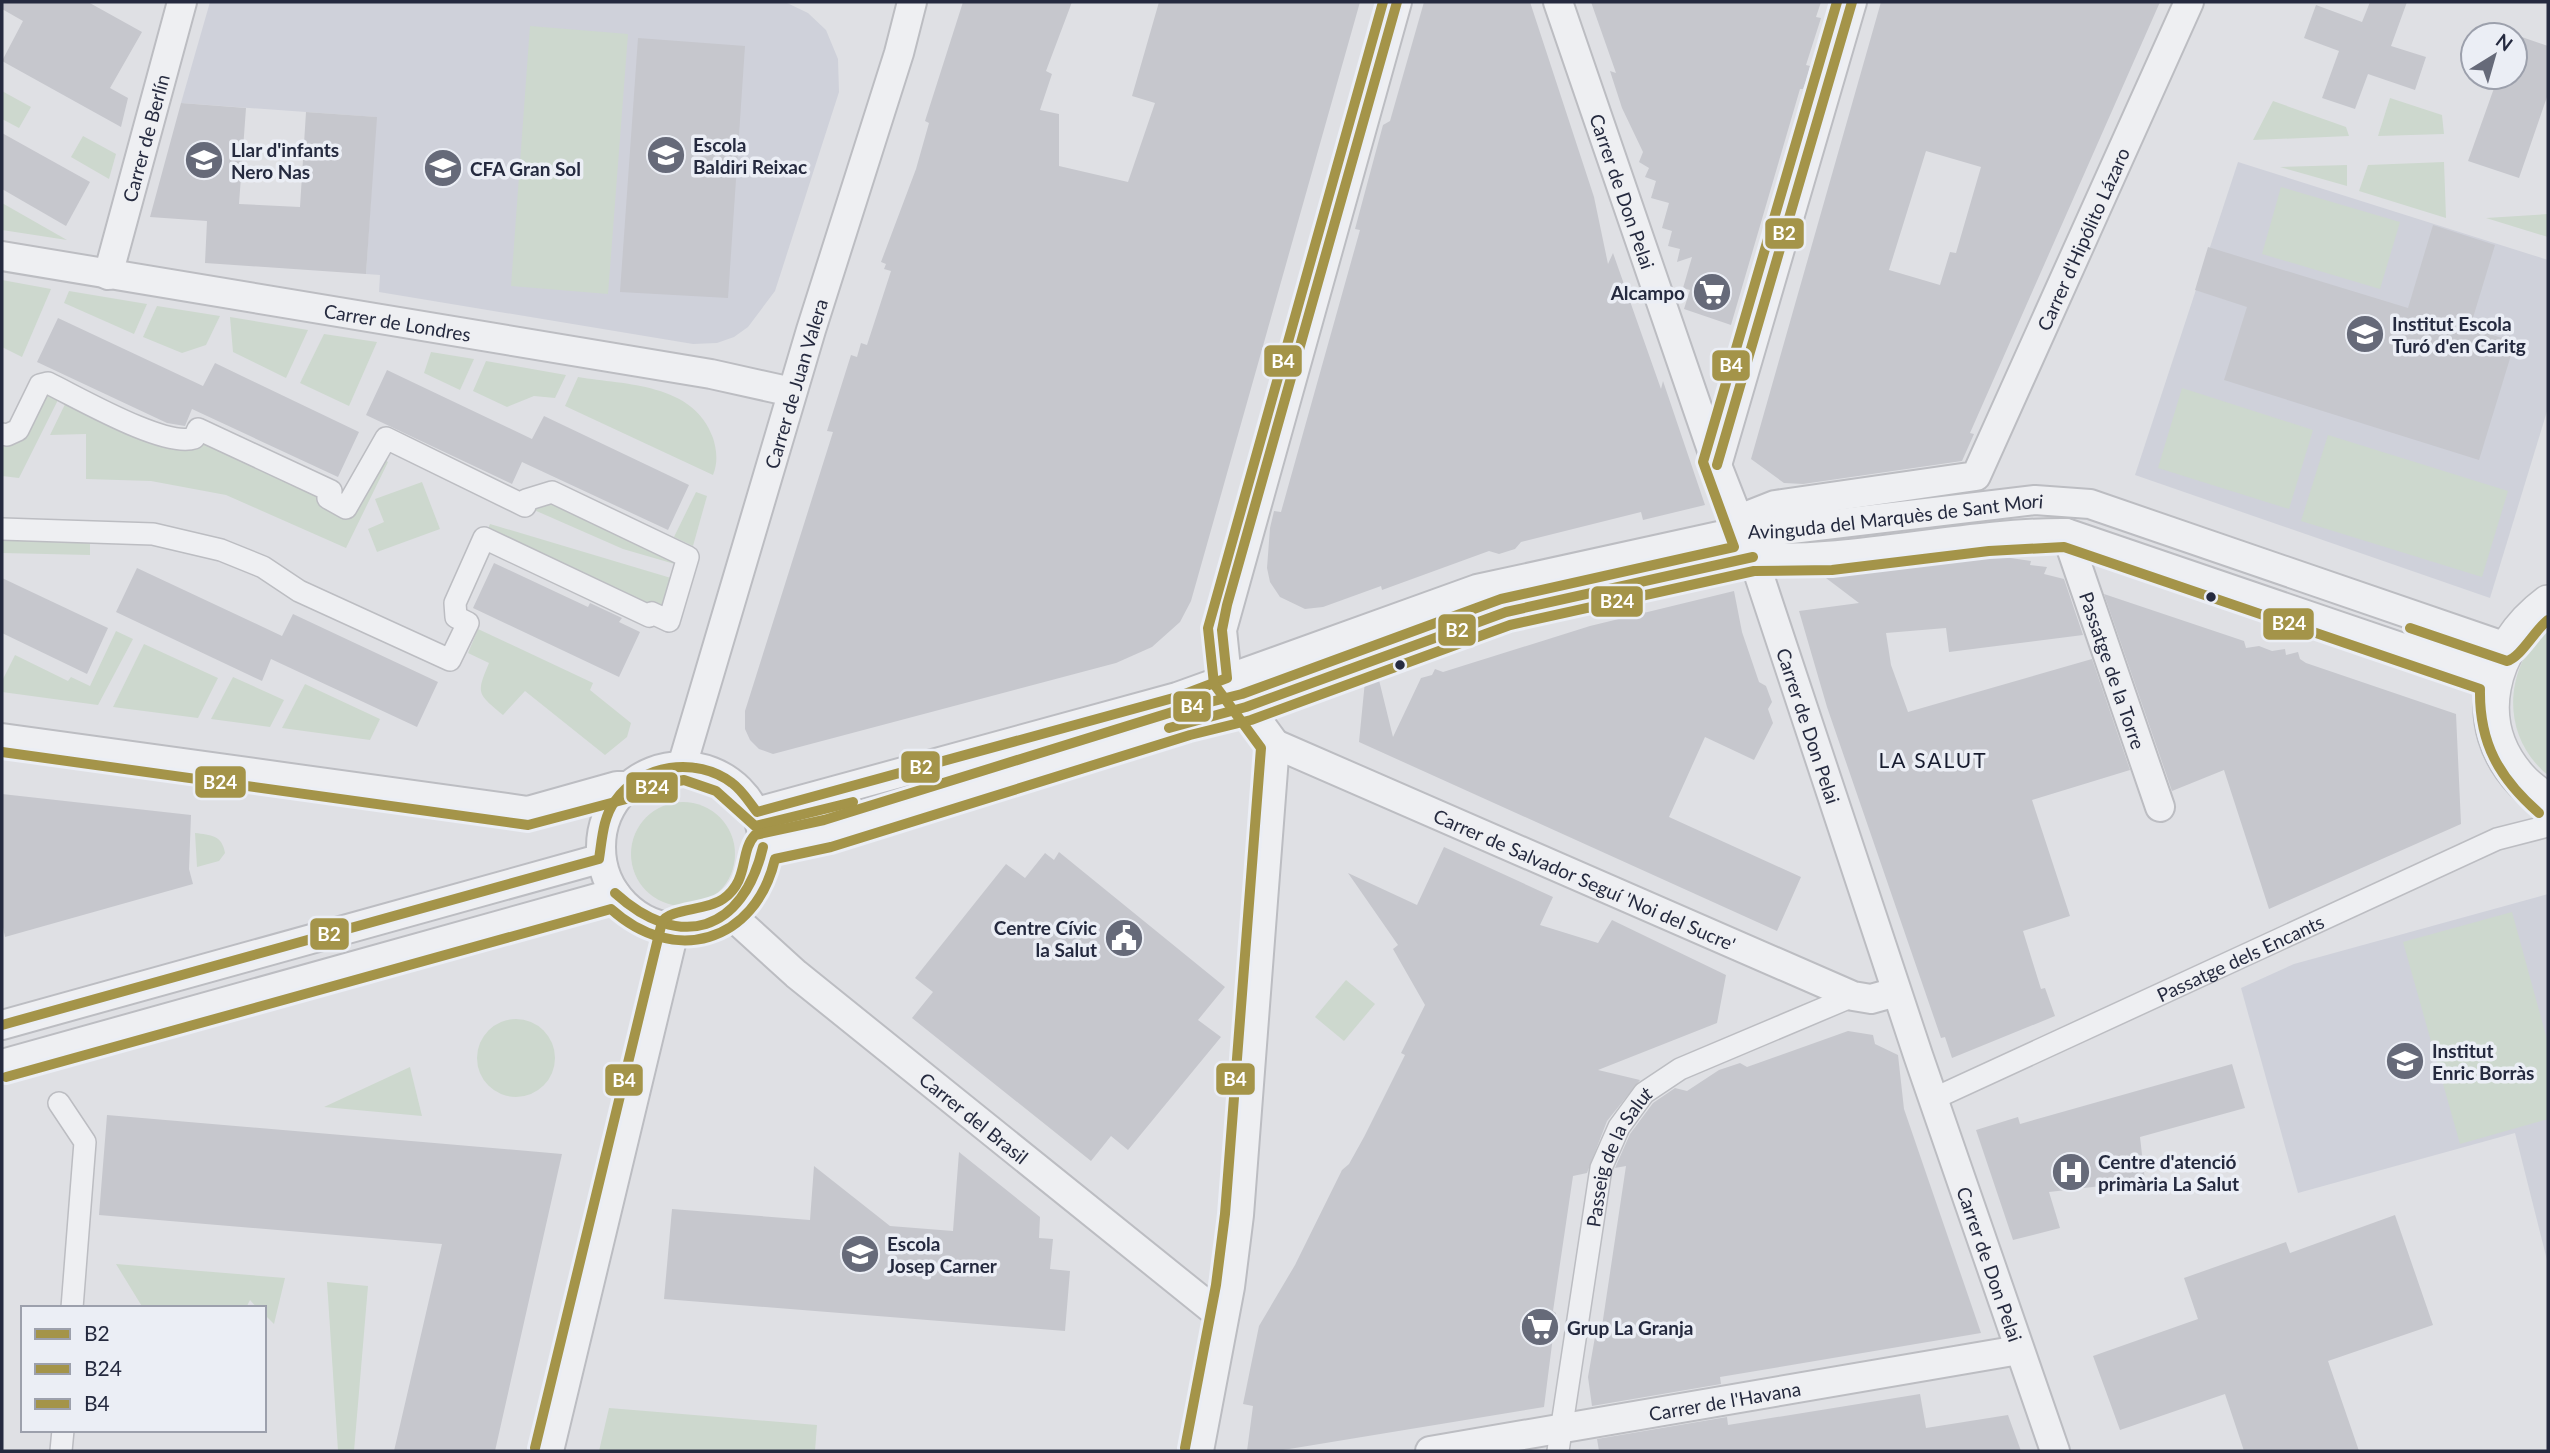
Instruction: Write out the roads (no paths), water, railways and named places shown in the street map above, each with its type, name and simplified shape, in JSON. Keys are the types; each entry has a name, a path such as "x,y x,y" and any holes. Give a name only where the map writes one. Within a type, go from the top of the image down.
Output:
{"street":[{"name":"Carrer de Berlín","path":"108,275 182,2"},
{"name":"Carrer de Juan Valera","path":"682,766 792,392 900,52 912,2"},
{"path":"1199,1451 1222,1317 1230,1287 1239,1215 1275,744 1227,678 1222,630 1397,2"},
{"name":"Carrer de Don Pelai","path":"1558,2 1717,465 1753,558 1896,992 2055,1451"},
{"path":"1717,465 1852,2"},
{"name":"Carrer d'Hipólito Lázaro","path":"1976,476 2189,2"},
{"name":"Carrer de Londres","path":"2,256 710,374 792,392"},
{"path":"2,433 7,435 18,430 40,386 48,383 159,436 183,442 194,438 198,429 331,491 328,498 346,508 386,438 525,506 526,500 552,492 688,557 669,621 652,613 649,617 484,538 455,603 456,617 468,623 450,660 299,591 263,567 221,550 153,534 2,530"},
{"name":"Avinguda del Marquès de Sant Mori","path":"757,812 1177,697 1477,589 1740,525 1775,505 1976,476"},
{"name":"Avinguda del Marquès de Sant Mori","path":"1740,525 1783,530 2035,500 2090,504 2500,663"},
{"name":"Avinguda del Marquès de Sant Mori","path":"764,847 827,834 1186,722 1246,707 1506,612 1753,558 1793,559 2016,533 2066,533 2500,663"},
{"name":"Passatge de la Torre","path":"2066,533 2160,807"},
{"path":"2548,603 2525,620 2500,663 2492,716 2502,751 2522,781 2548,802"},
{"path":"2,738 528,811 617,786 628,786"},
{"name":"Carrer de Salvador Seguí 'Noi del Sucre'","path":"1275,744 1853,996 1871,999 1896,992"},
{"path":"682,766 708,771 733,783 757,812 764,847 753,888 730,914 700,926 675,927 659,925 639,916 615,893 599,859 605,823 614,803 628,786 662,768 682,766"},
{"name":"Passatge dels Encants","path":"1933,1099 2497,839 2548,826"},
{"path":"2,1025 599,859"},
{"path":"2,1064 615,893"},
{"name":"Carrer del Brasil","path":"730,914 796,974 1222,1317"},
{"path":"549,1451 675,927"},
{"name":"Passeig de la Salut","path":"1559,1441 1601,1168 1619,1127 1644,1093 1680,1069 1853,996"},
{"path":"59,1103 85,1142 72,1306"},
{"name":"Carrer de l'Havana","path":"1430,1451 1559,1441 2019,1350"},
{"path":"61,1451 63,1432"}],"place":[{"name":"Escola Baldiri Reixac","path":"666,155"},
{"name":"Llar d'infants Nero Nas","path":"204,160"},
{"name":"CFA Gran Sol","path":"443,168"},
{"name":"Alcampo","path":"1712,292"},
{"name":"Institut Escola Turó d'en Caritg","path":"2365,334"},
{"name":"Centre Cívic la Salut","path":"1124,938"},
{"name":"Institut Enric Borràs","path":"2405,1061"},
{"name":"Centre d'atenció primària La Salut","path":"2071,1172"},
{"name":"Escola Josep Carner","path":"860,1254"},
{"name":"Grup La Granja","path":"1540,1327"}],"district":[{"name":"LA SALUT","path":"1933,759"}]}
